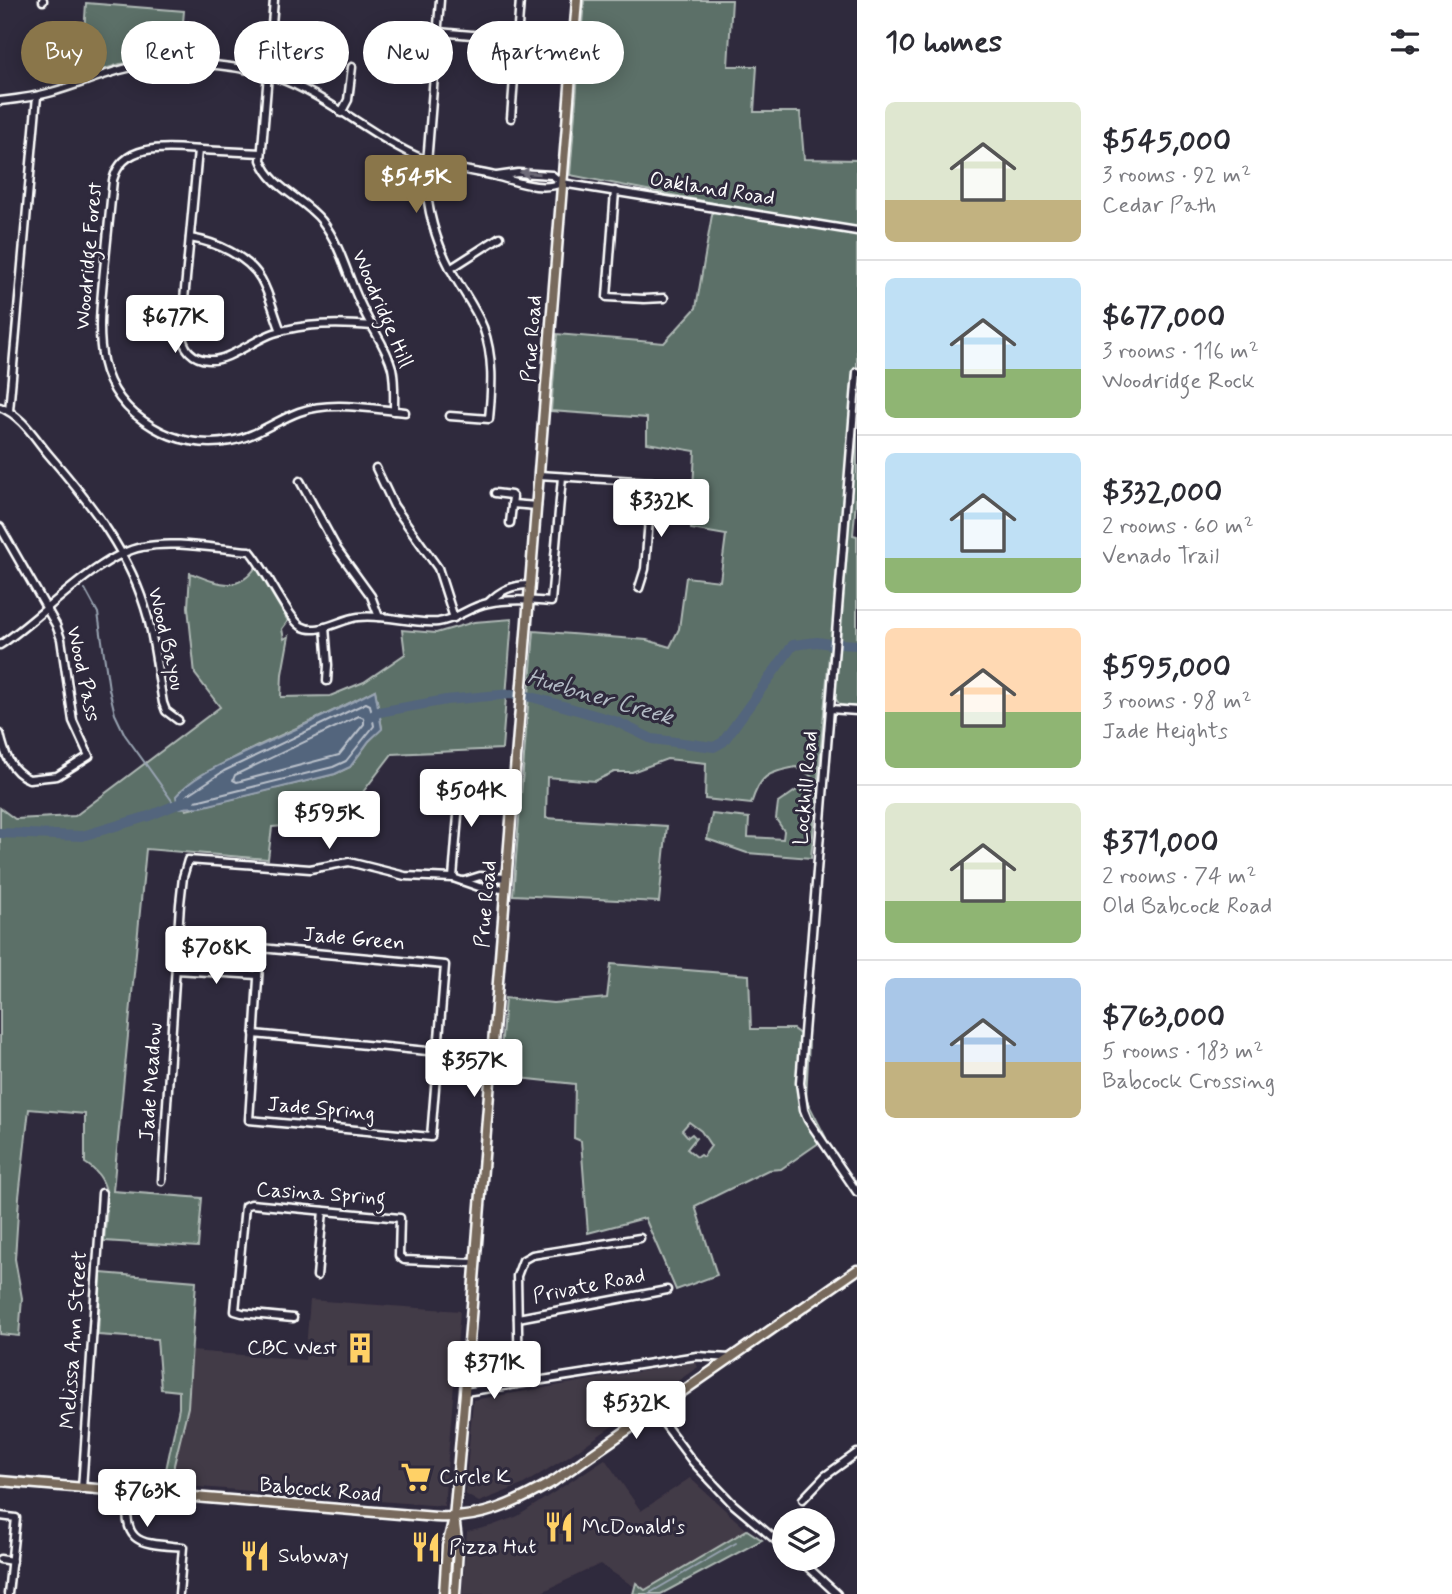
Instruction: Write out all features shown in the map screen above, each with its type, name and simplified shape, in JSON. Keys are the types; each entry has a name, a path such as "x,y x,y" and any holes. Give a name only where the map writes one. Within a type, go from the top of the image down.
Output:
{"main road":[{"name":"Prue Road","path":"444,1594 465,1392 577,0"},
{"name":"Babcock Road","path":"0,1481 454,1518 489,1513 554,1481 857,1270"},
{"name":"Prue Road","path":"454,1518 458,1549 455,1594"}],"street":[{"path":"272,21 274,0"},
{"path":"438,21 439,0"},
{"path":"518,21 520,0"},
{"path":"0,101 37,96 126,68 146,65 234,68"},
{"path":"341,113 348,100 352,66"},
{"path":"261,153 266,84"},
{"path":"289,84 309,92 341,113 428,161 518,184 551,187 562,183"},
{"path":"434,84 426,188 429,212 450,269 477,314 488,343 492,374 489,419 450,416"},
{"path":"511,118 514,84"},
{"path":"9,411 37,96"},
{"name":"Woodridge Forest","path":"261,153 168,148 135,153 125,158 114,173 99,340 107,374 124,403 141,419 161,432 183,440 206,443 240,439 310,409 333,406 405,412"},
{"path":"198,149 181,332 188,352 199,358 218,360 281,331 312,325 372,326"},
{"name":"Woodridge Hill","path":"261,153 265,171 272,180 310,208 331,234 343,257 363,310 384,346 391,367 395,389 394,411"},
{"path":"495,176 518,173 552,175 562,183"},
{"name":"Oakland Road","path":"562,183 857,231"},
{"path":"615,191 607,297 664,298"},
{"path":"450,269 500,237"},
{"path":"190,238 218,246 253,268 265,289 281,331"},
{"name":"Lockhill Road","path":"857,372 800,1083 804,1110 815,1133 857,1192"},
{"name":"Wood Bayou","path":"0,407 26,426 100,517 122,554 147,616 163,703 166,711 178,720"},
{"path":"376,468 394,506 438,568 454,618"},
{"path":"539,475 652,482 645,569 639,588"},
{"path":"489,602 551,602 562,477"},
{"path":"300,481 337,549 371,596 379,617"},
{"path":"495,493 511,495 510,523"},
{"path":"512,504 537,506"},
{"name":"Wood Pass","path":"0,527 61,639 73,721 89,756 57,776 29,779 14,769 0,734"},
{"path":"0,645 93,572 122,554 144,546 170,545 250,551 268,574 293,618 300,625 316,629 357,617 422,622 454,618 489,602 506,589 530,585"},
{"path":"208,549 208,559"},
{"path":"506,589 509,600"},
{"path":"325,627 327,681"},
{"path":"830,709 857,711"},
{"path":"461,777 453,878 472,886 504,889"},
{"name":"Jade Meadow","path":"162,1181 180,904 188,860 310,869 349,862 405,876 453,878"},
{"path":"464,881 485,877 505,878"},
{"path":"484,888 485,877"},
{"name":"Jade Green","path":"258,975 260,948 445,965 438,1052"},
{"path":"176,970 258,975 254,1034 448,1053 492,1052"},
{"name":"Jade Spring","path":"254,1034 249,1120 431,1137 438,1052"},
{"path":"469,1061 470,1051"},
{"path":"448,1053 458,1059 491,1063"},
{"name":"Melissa Ann Street","path":"82,1489 102,1193"},
{"name":"Casina Spring","path":"293,1318 235,1311 245,1206 251,1204 400,1218 399,1256 404,1260 475,1263"},
{"path":"317,1276 323,1211"},
{"path":"519,1383 517,1276 523,1259 532,1255 640,1238"},
{"name":"Private Road","path":"518,1318 667,1290"},
{"path":"465,1392 697,1356 730,1358"},
{"path":"654,1410 697,1466 733,1504 772,1537"},
{"path":"803,1499 825,1476 857,1453"},
{"path":"128,1492 127,1523 137,1540 149,1544 183,1547 179,1594"},
{"path":"0,1516 16,1518 9,1594"},
{"path":"0,1559 12,1561"},
{"path":"812,1571 838,1594"}],"shaded area":[{"path":"310,1300 460,1311 444,1506 173,1485 174,1465 188,1407 191,1351 305,1360"},
{"path":"695,1362 698,1367 522,1485 479,1502 465,1494 473,1400"},
{"path":"605,1459 641,1511 690,1478 748,1531 642,1592 600,1564 538,1594 462,1594 467,1532 518,1516"}],"green space":[{"path":"584,0 732,0 728,66 757,66 754,112 800,112 804,159 857,160 857,489 853,535 857,536 857,707 840,705 835,698 838,658 829,656 811,858 747,853 707,839 712,814 749,818 748,837 783,839 784,831 776,819 778,803 804,785 811,776 796,767 766,777 758,787 751,804 705,799 706,763 667,759 632,772 614,772 595,781 547,777 546,818 667,826 659,902 513,895 534,631 647,640 670,647 679,629 686,577 720,581 726,535 691,529 695,451 647,443 647,418 551,411 557,334 664,343 696,308 714,203 570,175 577,84 624,84 624,21 582,21"},
{"path":"86,3 184,11 183,21 121,21 121,64 107,68 107,21 85,21"},
{"path":"256,567 288,621 282,629 284,639 289,636 281,697 330,696 364,682 405,654 402,630 436,633 474,622 512,619 502,749 392,754 350,809 321,806 319,821 312,824 272,827 268,859 146,849 113,1191 202,1198 198,1247 104,1241 107,1198 101,1179 85,1163 85,1114 29,1109 15,1259 22,1298 19,1336 0,1334 0,808 15,819 75,816 220,707 195,674 188,607 190,573 226,584 241,581","holes":["375,690 382,728 350,767 335,774 186,810 180,791 203,776 251,749"]},
{"path":"611,964 749,975 751,1029 793,1029 809,1041 806,1099 826,1138 781,1169 768,1170 695,1206 717,1275 676,1290 645,1218 588,1233 581,1141 574,1138 575,1084 499,1076 505,998 553,1003 607,998","holes":["689,1122 701,1131 711,1146 703,1157 697,1157 687,1149 696,1138 692,1134 688,1137 682,1130"]},
{"path":"101,1273 196,1281 188,1407 174,1465 173,1485 163,1484 179,1408 179,1391 161,1389 157,1339 98,1335"},
{"path":"747,1530 762,1540 661,1594 633,1594 636,1583 645,1590"}],"water":[{"path":"375,690 382,729 369,741 350,767 335,774 201,807 178,808 176,796 200,776"}],"waterway":[{"path":"85,589 98,613 115,714 125,735 175,805"},
{"name":"Huebner Creek","path":"369,718 379,712 446,700 511,694 532,697 615,721 652,739 714,747 723,742 793,645 817,642 831,644"},
{"name":"Huebner Creek","path":"840,644 857,645"},
{"name":"Huebner Creek","path":"0,833 82,836 149,816 190,799"},
{"path":"648,1594 736,1543"}],"place":[{"name":"CBC West","path":"360,1348"},
{"name":"Circle K","path":"416,1477"},
{"name":"McDonald's","path":"559,1527"},
{"name":"Pizza Hut","path":"426,1547"},
{"name":"Subway","path":"255,1556"}]}
